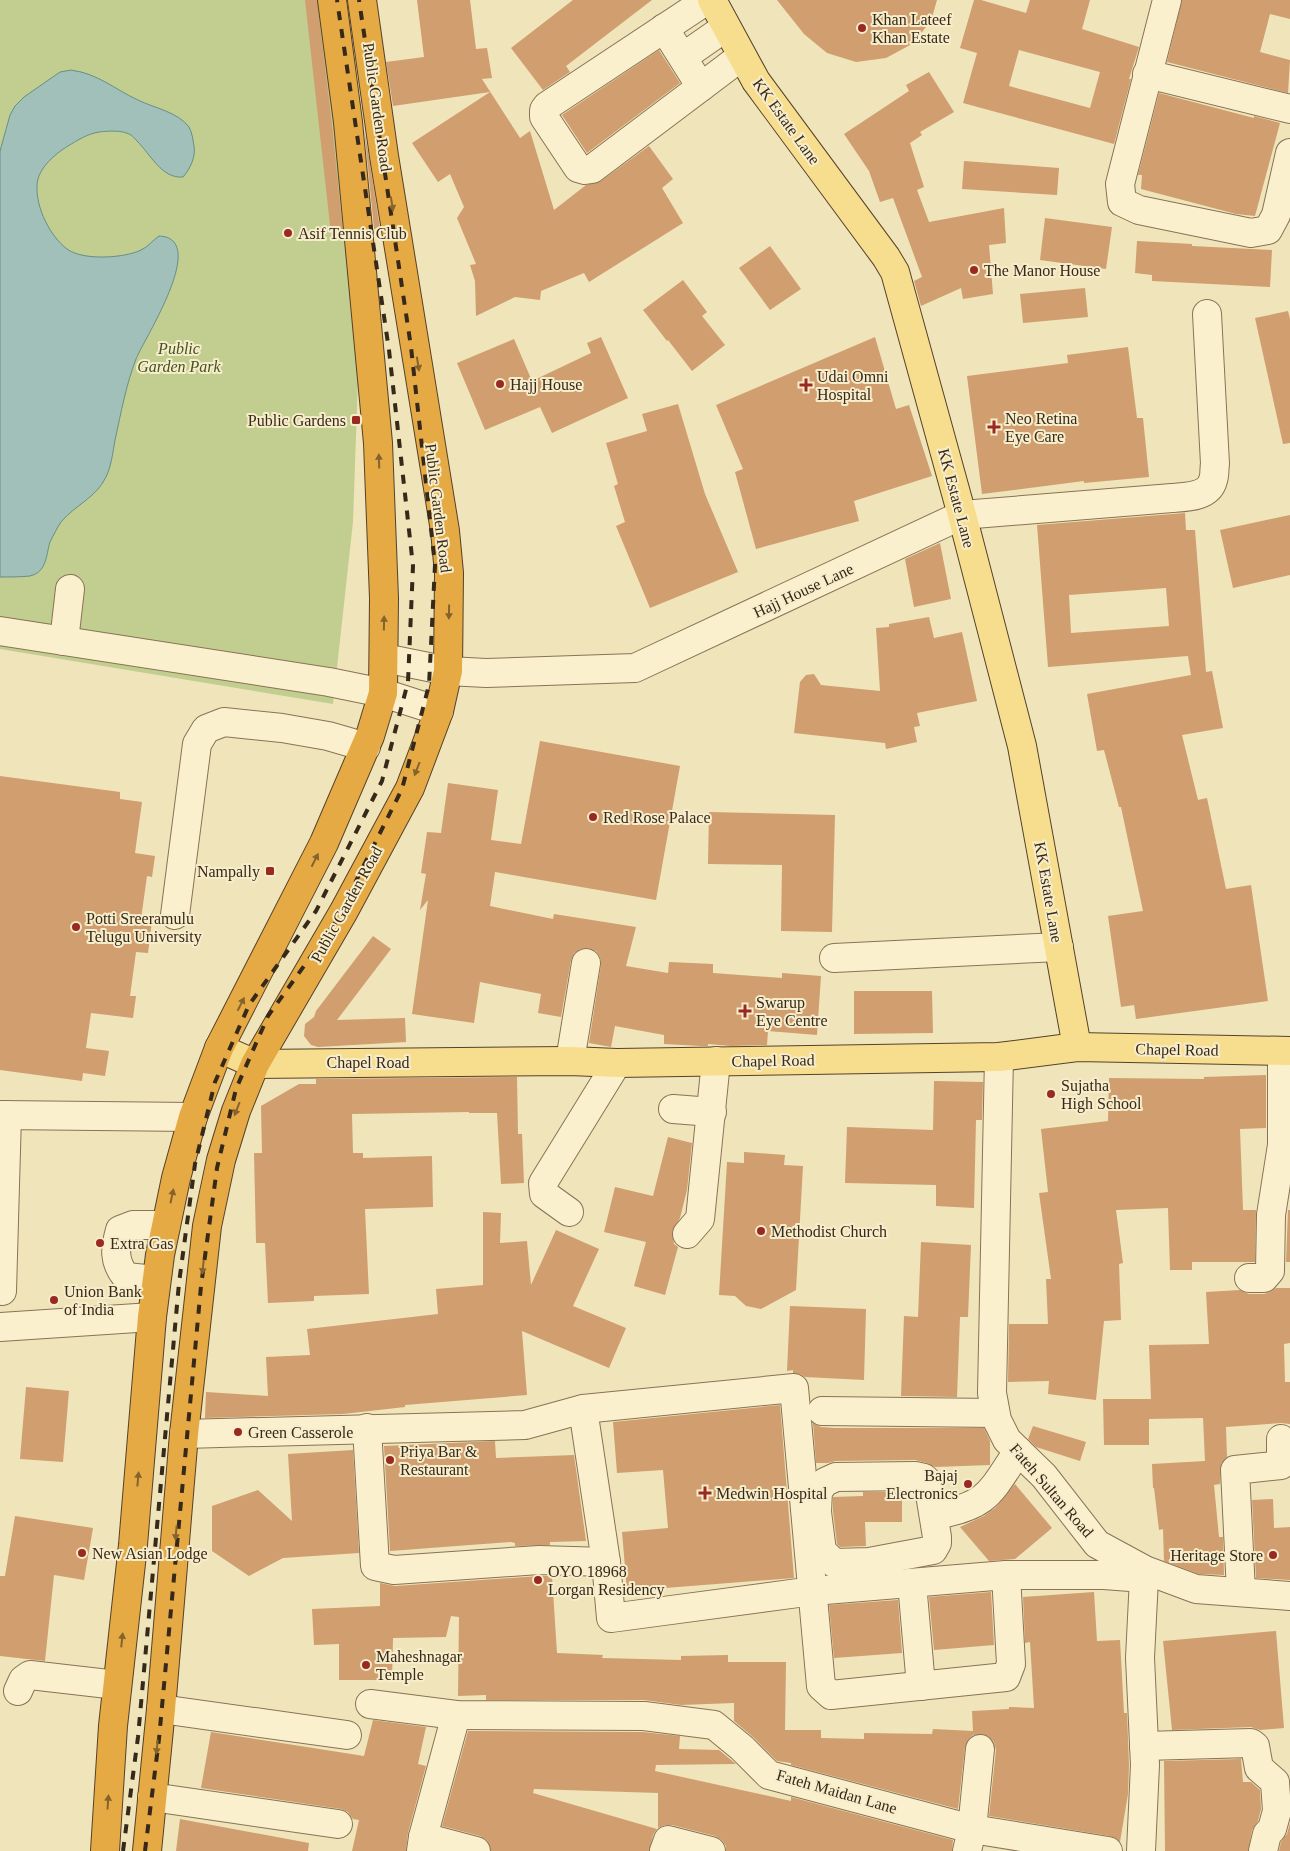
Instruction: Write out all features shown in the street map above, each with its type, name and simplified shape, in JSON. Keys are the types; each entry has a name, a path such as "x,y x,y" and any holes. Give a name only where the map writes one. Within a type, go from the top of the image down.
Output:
{"highway":[{"path":"101,1848 133,1545 156,1280 176,1178 193,1117 219,1048 324,843 366,746 383,693 384,598 378,442 348,122 332,0"},
{"name":"Public Garden Road","path":"147,1851 184,1434 207,1226 221,1160 236,1111 255,1064 344,910 410,788 439,711 448,671 449,573 445,531 386,166 362,0"}],"main road":[{"name":"KK Estate Lane","path":"712,0 756,81 886,257 895,272 962,515 1022,746 1077,1047"},
{"name":"Chapel Road","path":"255,1064 999,1057 1077,1047 1286,1051"},
{"path":"219,1048 255,1064"}],"street":[{"path":"707,0 547,106 544,110 544,116 578,168 592,169 742,56"},
{"path":"1167,0 1120,184 1122,202 1139,210 1251,233 1268,230 1276,215 1290,153"},
{"path":"683,57 726,27"},
{"path":"664,28 701,87"},
{"path":"1147,74 1290,109"},
{"name":"Hajj House Lane","path":"384,658 448,671 486,673 635,668 962,515 1157,500 1194,496 1206,491 1213,482 1214,464 1207,314"},
{"path":"64,641 70,589"},
{"path":"0,631 329,682 383,693 439,711"},
{"path":"175,915 197,744 206,729 224,722 234,723 328,736 366,746"},
{"path":"834,958 1059,947"},
{"path":"570,1061 586,963"},
{"path":"1249,1278 1264,1278 1270,1271 1272,1214 1282,1145 1286,1051"},
{"name":"Fateh Sultan Road","path":"999,1057 992,1393 997,1420 1007,1440 1044,1476 1097,1544 1145,1574 1196,1589 1290,1596"},
{"path":"687,1234 700,1218 716,1061"},
{"path":"569,1212 544,1194 542,1183 617,1062"},
{"path":"673,1109 712,1112"},
{"path":"2,1291 4,1115 193,1117"},
{"path":"156,1280 126,1277 119,1269 115,1256 118,1239 120,1230 133,1225 166,1225"},
{"path":"0,1327 152,1317"},
{"path":"184,1434 524,1425 583,1409 794,1388 821,1686 832,1694 1006,1678 1011,1664 1006,1575"},
{"path":"583,1409 606,1562 611,1618 813,1592 1006,1575 1145,1574 1140,1658 1146,1765 1141,1851"},
{"path":"822,1411 995,1413"},
{"path":"367,1428 375,1566 394,1570 539,1560 606,1562"},
{"path":"1241,1592 1235,1470 1281,1465 1281,1440"},
{"path":"935,1516 960,1511 981,1501 992,1491 1018,1451"},
{"path":"915,1476 924,1478 928,1482 935,1516 937,1543 933,1550 869,1562 834,1563 822,1551 817,1512 818,1491 825,1482 836,1477 915,1476"},
{"path":"912,1583 921,1686"},
{"path":"18,1691 23,1680 30,1676 117,1685"},
{"name":"Fateh Maidan Lane","path":"370,1704 456,1715 644,1716 714,1725 769,1774 969,1840 1108,1851"},
{"path":"161,1709 347,1735"},
{"path":"456,1715 422,1844 476,1851"},
{"path":"1144,1746 1251,1743 1255,1746 1259,1768 1275,1782 1277,1811 1272,1830 1267,1834 1263,1851"},
{"path":"969,1840 980,1749"},
{"path":"152,1797 338,1824"},
{"path":"664,1851 668,1840 711,1851"}],"green space":[{"name":"Public Garden Park","path":"0,0 322,0 359,350 353,522 333,704 0,649"}],"water":[{"path":"71,70 98,78 138,100 179,118 190,129 194,154 190,167 183,177 176,177 157,165 130,135 118,131 99,132 90,134 63,149 52,158 40,174 37,194 45,221 55,237 67,249 74,253 93,257 125,255 141,250 159,236 173,241 178,253 176,271 170,291 132,369 111,464 106,477 91,496 61,522 50,542 45,562 40,571 30,576 0,577 0,151 10,115 15,106 24,97 60,72"}],"building":[{"path":"305,0 317,0 332,124 343,232 331,234"},
{"path":"417,0 470,0 476,49 487,48 492,78 482,79 520,138 530,131 554,210 586,185 601,181 649,146 673,179 662,188 683,223 589,282 584,273 541,291 540,300 515,297 476,316 475,281 470,265 476,264 457,218 464,207 450,174 438,182 412,143 490,92 393,106 386,62 424,57"},
{"path":"573,0 652,0 566,66 570,72 543,90 511,48"},
{"name":"Khan Lateef Khan Estate","path":"777,0 937,0 931,21 912,44 886,58 856,62 827,53 804,34"},
{"path":"974,0 981,0 1026,13 1030,0 1090,0 1082,29 1139,47 1129,79 1131,79 1114,144 963,103 977,53 960,48","holes":["1019,50 1100,72 1090,108 1009,86"]},
{"path":"1182,0 1290,0 1290,19 1270,14 1260,52 1290,60 1288,93 1167,62"},
{"path":"659,50 680,83 587,153 562,115"},
{"path":"929,72 954,112 920,132 922,135 910,143 924,187 917,190 929,222 1004,208 1006,243 989,245 993,294 963,299 961,288 921,306 914,281 922,277 893,198 880,202 869,171 844,134 909,91 906,85"},
{"path":"1159,93 1280,123 1255,216 1236,214 1141,189 1142,175 1138,175"},
{"path":"364,128 380,228 374,229"},
{"path":"964,161 1059,168 1057,195 962,189"},
{"path":"1045,218 1112,227 1106,269 1040,260"},
{"path":"1137,241 1272,250 1270,287 1152,281 1152,275 1135,273"},
{"path":"770,246 801,289 770,310 739,268"},
{"path":"683,280 707,312 702,316 725,345 692,371 643,310"},
{"path":"1085,288 1088,317 1023,323 1020,294"},
{"path":"1288,311 1290,319 1290,443 1283,444 1255,318"},
{"path":"601,337 628,398 552,433 540,407 485,430 457,363 514,339 532,381 591,353 587,343"},
{"path":"875,337 896,409 909,405 932,476 854,501 859,521 756,549 735,472 743,469 716,405"},
{"path":"1128,347 1137,418 1143,418 1149,477 1084,483 1084,481 982,494 967,376 1068,363 1067,355"},
{"path":"678,404 705,494 738,572 650,608 616,526 625,522 614,486 618,484 606,443 647,431 642,414"},
{"path":"1185,513 1186,530 1195,530 1206,672 1212,671 1223,728 1182,735 1198,800 1207,798 1226,889 1251,885 1268,1001 1136,1019 1134,1005 1121,1007 1108,916 1143,911 1121,807 1119,807 1104,750 1097,751 1087,694 1191,675 1188,656 1048,667 1037,525","holes":["1166,588 1169,626 1071,633 1069,595"]},
{"path":"1290,515 1290,575 1233,588 1220,530"},
{"path":"940,543 951,599 914,607 905,559"},
{"path":"929,617 934,638 962,632 977,701 917,713 920,726 914,727 917,742 886,749 885,743 794,733 800,682 806,675 814,674 821,685 880,691 876,628 889,627 889,624"},
{"path":"540,741 680,766 656,900 495,872 490,906 553,919 554,914 636,927 626,966 668,973 669,962 713,964 713,973 782,978 782,973 821,976 817,1035 768,1031 767,1045 731,1046 708,1044 708,1046 701,1046 664,1044 664,1035 615,1026 611,1047 589,1043 601,965 600,957 596,951 588,948 580,949 574,953 571,960 561,1017 538,1013 541,994 480,982 474,1023 412,1014 428,900 420,910 426,874 421,873 427,832 441,833 448,783 498,790 491,840 521,844"},
{"name":"Potti Sreeramulu Telugu University","path":"0,776 120,792 120,799 142,802 135,853 155,856 152,877 147,876 141,919 152,920 148,953 136,952 130,996 136,996 133,1018 91,1013 86,1048 109,1051 105,1076 83,1073 82,1081 0,1070"},
{"path":"709,812 835,815 832,932 781,931 782,865 708,864"},
{"path":"373,936 391,949 337,1020 405,1018 406,1042 318,1047 311,1045 304,1036 305,1024 314,1017 316,1011"},
{"path":"854,991 932,991 933,1033 854,1034"},
{"path":"1266,1075 1266,1128 1240,1129 1243,1210 1256,1210 1255,1262 1192,1262 1192,1270 1170,1270 1168,1208 1116,1210 1123,1263 1119,1264 1121,1320 1104,1321 1096,1400 1048,1394 1049,1381 1008,1382 1009,1324 1048,1324 1046,1279 1051,1279 1039,1193 1048,1192 1041,1129 1108,1121 1109,1078 1204,1079 1204,1077"},
{"path":"517,1077 518,1134 522,1134 524,1183 501,1184 497,1113 352,1114 353,1153 363,1153 363,1158 432,1156 433,1207 365,1209 369,1294 314,1296 314,1301 268,1303 265,1243 256,1243 254,1153 262,1153 261,1106 299,1084 316,1084 316,1079"},
{"path":"934,1081 983,1082 982,1120 976,1120 974,1208 936,1206 936,1185 845,1183 847,1127 933,1130"},
{"path":"668,1137 692,1143 687,1190 680,1218 672,1232 674,1244 678,1247 665,1295 634,1286 646,1242 604,1232 615,1187 653,1196"},
{"name":"Methodist Church","path":"744,1152 785,1155 784,1165 803,1166 796,1290 761,1309 746,1306 735,1296 719,1295 727,1162 744,1163"},
{"path":"1288,1210 1290,1210 1290,1262 1286,1262"},
{"path":"483,1212 501,1213 500,1243 527,1241 531,1285 556,1230 599,1249 573,1306 626,1328 609,1368 522,1331 527,1395 405,1405 405,1407 343,1414 205,1418 206,1392 268,1396 266,1357 310,1355 307,1329 438,1314 436,1289 483,1285"},
{"path":"921,1242 971,1245 968,1317 960,1317 957,1397 901,1396 904,1316 918,1317"},
{"path":"1276,1288 1290,1288 1290,1343 1284,1344 1285,1382 1290,1382 1290,1424 1226,1427 1227,1457 1221,1464 1220,1484 1214,1485 1219,1537 1223,1537 1224,1575 1199,1574 1164,1561 1163,1529 1159,1530 1153,1488 1152,1464 1205,1461 1203,1418 1149,1419 1149,1445 1104,1445 1103,1399 1151,1399 1149,1345 1209,1344 1206,1292 1240,1290 1249,1294 1264,1294"},
{"path":"790,1306 866,1309 864,1380 805,1377 793,1373 793,1370 787,1371"},
{"path":"26,1387 69,1391 63,1462 20,1459"},
{"name":"Medwin Hospital","path":"780,1405 794,1578 627,1591 622,1532 668,1528 663,1470 617,1473 613,1422"},
{"path":"813,1423 821,1427 835,1428 984,1428 990,1441 990,1465 935,1467 915,1460 816,1463"},
{"path":"1033,1426 1086,1442 1080,1461 1036,1447 1028,1439"},
{"path":"495,1441 496,1458 574,1455 586,1541 550,1542 550,1545 515,1546 515,1543 511,1542 390,1551 384,1446"},
{"path":"353,1450 359,1553 283,1558 249,1576 212,1551 212,1506 258,1490 292,1521 288,1454"},
{"path":"1015,1484 1052,1528 1015,1559 989,1561 960,1527 984,1516 995,1508"},
{"path":"863,1492 902,1492 902,1522 865,1522 866,1546 840,1547 837,1544 833,1497 863,1496"},
{"name":"Heritage Store","path":"1273,1499 1274,1528 1290,1527 1290,1580 1256,1578 1252,1500"},
{"path":"15,1516 93,1528 84,1580 54,1575 45,1661 0,1656 0,1576 5,1576"},
{"path":"552,1576 557,1653 603,1655 602,1658 681,1660 681,1656 728,1655 728,1662 786,1662 785,1730 821,1730 821,1738 864,1739 864,1733 932,1734 933,1729 973,1731 972,1711 1009,1709 1009,1707 1034,1708 1030,1642 1025,1643 1023,1597 1094,1592 1097,1641 1120,1640 1124,1713 1127,1713 1129,1765 1128,1794 1120,1842 1110,1836 989,1816 996,1750 994,1742 982,1734 973,1735 965,1747 958,1809 791,1765 791,1763 777,1761 734,1721 734,1703 681,1705 644,1700 486,1700 486,1695 458,1696 459,1617 451,1616 446,1637 393,1638 392,1680 339,1680 339,1644 314,1645 312,1609 380,1606 380,1583 395,1586"},
{"path":"991,1592 994,1645 934,1650 929,1597"},
{"path":"898,1600 902,1653 834,1658 829,1605"},
{"path":"1276,1631 1284,1728 1260,1730 1251,1727 1172,1730 1163,1641"},
{"path":"373,1720 426,1727 418,1764 426,1766 408,1833 406,1851 352,1851 359,1820 353,1819 348,1812 341,1809 201,1788 211,1732 364,1756"},
{"path":"468,1731 643,1732 680,1736 679,1749 719,1750 736,1764 656,1765 655,1771 791,1801 791,1797 953,1840 952,1851 726,1851 726,1846 722,1840 715,1836 672,1825 658,1828 658,1793 534,1789 533,1793 657,1829 653,1835 649,1851 491,1851 487,1840 480,1836 442,1826"},
{"path":"1241,1759 1243,1782 1251,1782 1260,1790 1261,1809 1258,1821 1252,1830 1248,1851 1165,1851 1164,1761"},
{"path":"180,1819 309,1843 308,1851 176,1851"},
{"path":"1290,1823 1290,1851 1279,1851 1281,1842 1287,1834"}],"railway":[{"path":"123,1851 138,1737 179,1283 195,1164 215,1082 249,1005 316,911 382,781 408,682 413,566 389,350 337,0"},
{"path":"145,1851 159,1739 201,1286 217,1168 236,1089 268,1016 335,923 402,789 429,685 435,565 411,347 359,0"}],"place":[{"name":"Khan Lateef Khan Estate","path":"862,28"},
{"name":"Asif Tennis Club","path":"288,233"},
{"name":"The Manor House","path":"974,270"},
{"name":"Hajj House","path":"500,384"},
{"name":"Udai Omni Hospital","path":"806,385"},
{"name":"Public Gardens","path":"356,420"},
{"name":"Neo Retina Eye Care","path":"994,427"},
{"name":"Red Rose Palace","path":"593,817"},
{"name":"Nampally","path":"270,871"},
{"name":"Potti Sreeramulu Telugu University","path":"76,927"},
{"name":"Swarup Eye Centre","path":"745,1011"},
{"name":"Sujatha High School","path":"1051,1094"},
{"name":"Methodist Church","path":"761,1231"},
{"name":"Extra Gas","path":"100,1243"},
{"name":"Union Bank of India","path":"54,1300"},
{"name":"Green Casserole","path":"238,1432"},
{"name":"Priya Bar & Restaurant","path":"390,1460"},
{"name":"Bajaj Electronics","path":"968,1484"},
{"name":"Medwin Hospital","path":"705,1493"},
{"name":"New Asian Lodge","path":"82,1553"},
{"name":"Heritage Store","path":"1273,1555"},
{"name":"OYO 18968 Lorgan Residency","path":"538,1580"},
{"name":"Maheshnagar Temple","path":"366,1665"}]}
